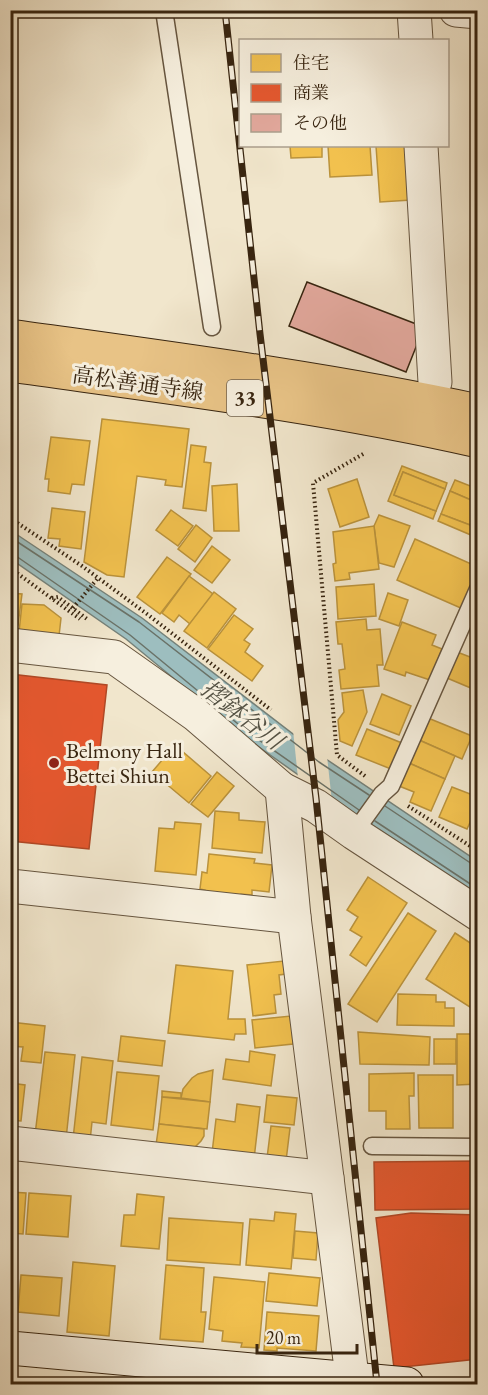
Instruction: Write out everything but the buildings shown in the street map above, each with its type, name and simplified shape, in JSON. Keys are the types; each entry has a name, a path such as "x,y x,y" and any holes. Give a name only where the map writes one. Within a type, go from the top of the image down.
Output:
{"main road":[{"name":"高松善通寺線","path":"10,336 279,374 477,411"},
{"name":"高松善通寺線","path":"10,365 290,405 477,441"}],"street":[{"path":"414,10 416,39"},
{"path":"456,10 477,12"},
{"path":"421,147 435,382"},
{"path":"10,645 114,657 196,715 282,789 357,828 477,914"},
{"path":"282,789 294,917 352,1382"},
{"path":"10,886 294,917"},
{"path":"10,1143 327,1178"},
{"path":"10,1348 352,1382 407,1384"}],"lane":[{"path":"164,10 212,327"},
{"path":"357,828 391,786 477,589"},
{"path":"372,1146 477,1148"}],"path":[{"path":"369,451 313,483 338,755 384,793 477,851"},
{"path":"10,518 82,566 271,710"},
{"path":"10,568 110,640 114,657"},
{"path":"73,608 98,578"},
{"path":"52,598 58,597 88,620"}],"water":[{"name":"摺鉢谷川","path":"10,530 142,618 323,757 477,861 477,896 348,810 246,738 126,639 11,559"}],"pier":[{"path":"293,730 327,756 332,802 298,778"}],"railway":[{"path":"225,10 239,140"},
{"path":"240,147 316,798 377,1384"}],"place":[{"name":"Belmony Hall Bettei Shiun","path":"54,763"}]}
